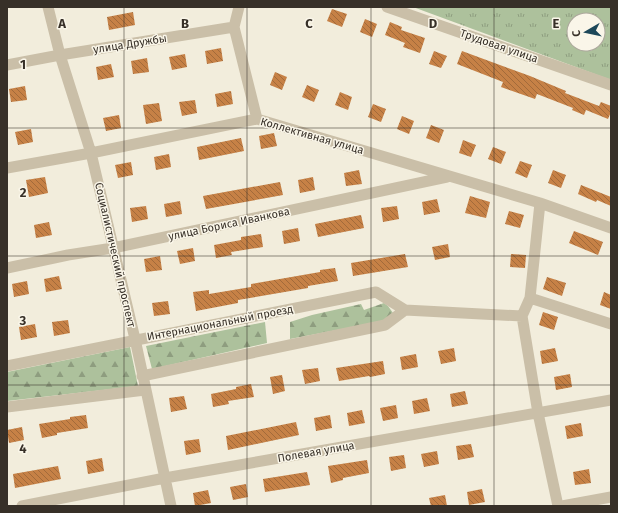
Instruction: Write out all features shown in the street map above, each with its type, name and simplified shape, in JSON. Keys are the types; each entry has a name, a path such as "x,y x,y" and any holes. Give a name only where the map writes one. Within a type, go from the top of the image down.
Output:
{"street":[{"name":"Социалистический проспект","path":"48,7 60,55 91,154 135,339 171,506"},
{"path":"239,7 234,27 257,119"},
{"name":"Трудовая улица","path":"387,7 611,85"},
{"name":"улица Дружбы","path":"7,66 60,55 234,27"},
{"name":"Коллективная улица","path":"7,168 91,154 257,119 540,204 611,228"},
{"name":"улица Бориса Иванкова","path":"7,268 68,255 113,248 449,176"},
{"path":"540,204 530,298 522,316 538,413 558,506"},
{"name":"Интернациональный проезд","path":"7,366 135,339 376,292 405,310 522,316"},
{"path":"530,298 611,324"},
{"path":"142,376 385,325 405,310"},
{"path":"7,407 145,390"},
{"name":"Полевая улица","path":"22,506 165,478 611,400"},
{"path":"562,506 611,497"}],"green space":[{"path":"413,7 611,7 611,80"},
{"path":"384,303 393,313 384,321 290,339 290,322 312,315 361,304 364,310"},
{"path":"265,322 267,343 152,369 146,346"},
{"path":"130,347 138,386 7,401 7,372"}],"building":[{"path":"332,9 347,14 342,27 327,21"},
{"path":"133,12 135,25 109,30 107,17"},
{"path":"365,19 377,24 372,37 360,32"},
{"path":"390,22 402,27 401,30 425,38 420,53 403,47 405,43 385,35"},
{"path":"221,48 223,61 207,64 205,51"},
{"path":"434,51 447,56 441,68 429,64"},
{"path":"462,51 530,76 566,91 565,93 599,106 601,102 611,106 611,112 608,119 586,110 584,115 572,110 573,108 537,94 535,99 501,87 503,82 457,64"},
{"path":"185,54 187,67 172,70 169,57"},
{"path":"147,58 149,72 133,74 131,61"},
{"path":"111,64 114,77 98,80 96,67"},
{"path":"275,72 287,77 282,90 270,85"},
{"path":"307,85 319,90 314,102 302,97"},
{"path":"25,86 27,100 11,102 9,89"},
{"path":"231,91 233,104 217,107 215,94"},
{"path":"340,92 352,97 348,110 335,105"},
{"path":"195,100 197,113 182,116 179,102"},
{"path":"159,103 162,121 146,124 143,105"},
{"path":"373,104 386,109 381,122 368,117"},
{"path":"119,115 121,128 106,131 103,118"},
{"path":"402,116 414,121 409,134 397,129"},
{"path":"431,125 444,130 439,143 426,138"},
{"path":"31,129 33,142 18,145 15,132"},
{"path":"274,133 277,146 261,149 259,136"},
{"path":"241,138 244,151 199,160 197,147"},
{"path":"463,140 476,145 471,157 459,153"},
{"path":"493,147 506,152 501,164 488,159"},
{"path":"169,154 171,167 156,170 154,157"},
{"path":"520,161 532,165 527,178 515,173"},
{"path":"131,162 133,175 118,178 115,165"},
{"path":"359,170 362,184 346,186 344,173"},
{"path":"553,170 566,175 561,188 548,183"},
{"path":"45,177 48,193 29,197 26,180"},
{"path":"313,177 315,190 300,193 298,180"},
{"path":"280,182 283,195 206,209 203,196"},
{"path":"581,185 611,197 611,206 597,200 596,202 578,194"},
{"path":"470,196 490,202 486,218 465,213"},
{"path":"437,199 440,212 424,215 422,202"},
{"path":"180,201 182,214 166,217 164,204"},
{"path":"146,206 148,219 132,222 130,208"},
{"path":"397,206 399,219 383,222 381,208"},
{"path":"509,211 524,215 520,228 505,224"},
{"path":"361,215 364,228 318,237 315,224"},
{"path":"49,222 52,235 36,238 34,225"},
{"path":"298,228 300,241 284,244 282,231"},
{"path":"574,231 603,242 598,255 569,243"},
{"path":"261,234 263,247 231,252 232,255 216,258 214,245 241,240 241,237"},
{"path":"448,244 450,257 435,260 432,247"},
{"path":"193,248 195,261 180,264 177,251"},
{"path":"405,254 408,267 353,276 351,263"},
{"path":"511,254 526,255 525,268 510,267"},
{"path":"160,256 162,270 146,272 144,259"},
{"path":"335,268 338,281 308,286 308,288 238,300 238,303 196,311 193,292 209,290 209,294 251,287 251,284"},
{"path":"59,276 62,289 46,292 44,279"},
{"path":"547,277 566,283 562,296 543,289"},
{"path":"27,281 29,294 14,297 12,284"},
{"path":"604,292 611,295 611,309 600,305"},
{"path":"168,301 170,314 154,316 152,303"},
{"path":"543,312 558,317 554,330 539,325"},
{"path":"68,320 70,333 54,336 52,322"},
{"path":"35,324 37,337 21,340 19,327"},
{"path":"454,348 456,361 441,364 438,351"},
{"path":"555,348 558,361 542,364 540,351"},
{"path":"416,354 418,367 402,370 400,357"},
{"path":"383,361 385,374 339,381 336,368"},
{"path":"318,368 320,381 305,384 302,370"},
{"path":"570,374 572,387 556,390 554,377"},
{"path":"282,375 285,391 273,394 270,377"},
{"path":"251,384 254,397 228,401 229,404 213,407 211,394 236,389 236,387"},
{"path":"465,391 468,404 452,407 450,394"},
{"path":"184,396 187,409 171,412 169,398"},
{"path":"427,398 430,411 414,414 412,401"},
{"path":"396,405 398,418 383,421 380,408"},
{"path":"362,410 365,423 349,426 347,413"},
{"path":"86,415 88,428 57,433 57,435 42,438 39,424"},
{"path":"330,415 332,428 316,431 314,418"},
{"path":"296,422 299,435 228,450 226,436"},
{"path":"581,423 583,436 567,439 565,426"},
{"path":"22,427 24,440 9,443 7,430"},
{"path":"199,439 201,452 186,455 184,441"},
{"path":"471,444 474,457 458,460 456,446"},
{"path":"437,451 439,464 424,467 421,454"},
{"path":"404,455 406,468 391,471 389,457"},
{"path":"102,458 104,471 88,474 86,461"},
{"path":"367,460 369,473 343,478 343,480 331,483 328,466"},
{"path":"58,466 61,479 15,488 13,474"},
{"path":"589,469 591,483 575,485 573,472"},
{"path":"307,472 310,485 265,492 263,479"},
{"path":"246,484 248,497 233,500 230,487"},
{"path":"482,489 485,502 469,505 467,492"},
{"path":"208,490 211,503 195,506 193,493"},
{"path":"445,495 447,506 431,506 429,498"}]}
